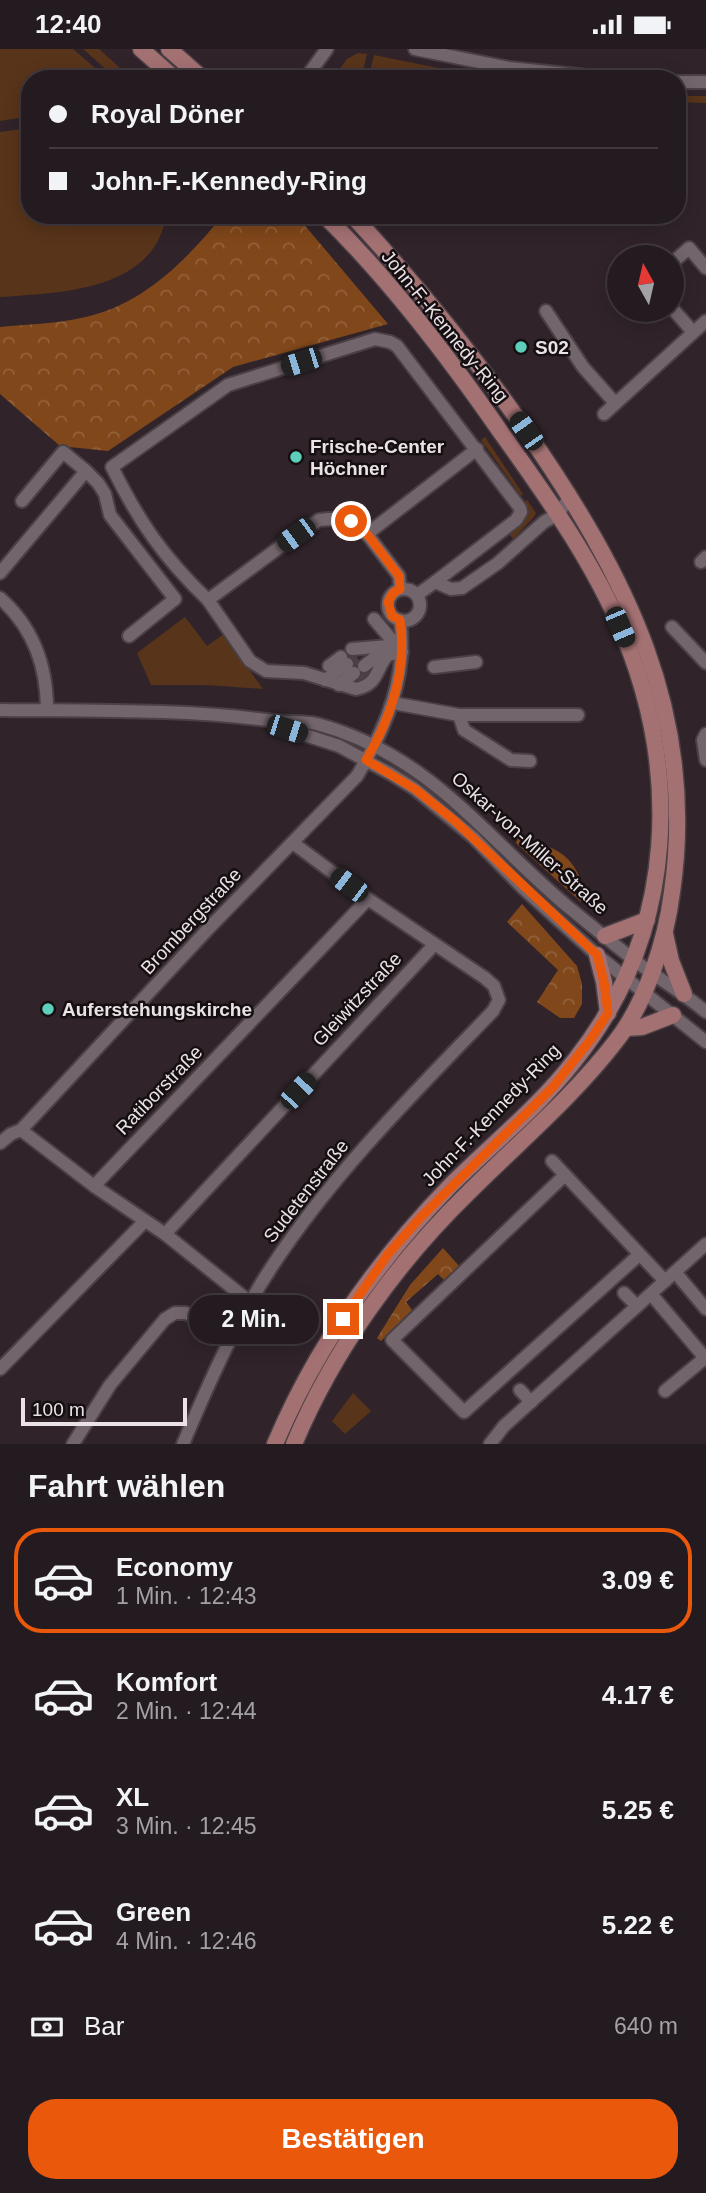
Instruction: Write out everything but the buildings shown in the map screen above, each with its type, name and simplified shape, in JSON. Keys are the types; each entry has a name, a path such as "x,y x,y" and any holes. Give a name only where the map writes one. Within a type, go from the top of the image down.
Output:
{"main road":[{"path":"141,49 165,70"},
{"path":"169,49 193,70"},
{"name":"John-F.-Kennedy-Ring","path":"275,1444 328,1341 388,1254 455,1182 553,1087 608,1013 626,978 653,903 661,812 653,727 633,658 615,614 551,518 541,488 484,408 401,299 332,224"},
{"name":"John-F.-Kennedy-Ring","path":"295,1444 346,1346 402,1265 465,1195 568,1096 626,1028 665,934 678,836 678,788 669,726 652,665 631,609 610,565 570,497 486,375 360,224"},
{"path":"605,936 647,920"},
{"path":"665,934 671,961 684,994"},
{"path":"597,955 608,1013"},
{"path":"626,1028 642,1027 673,1015"}],"street":[{"path":"312,70 327,49"},
{"path":"415,49 529,70"},
{"path":"686,82 706,82"},
{"path":"684,252 688,248 706,268"},
{"path":"546,311 583,367 615,403"},
{"path":"604,414 706,321"},
{"path":"684,322 693,332"},
{"path":"395,647 325,680 304,673 266,671 250,661 208,600 174,568 133,510 112,467 228,385 375,339 383,339 397,346 477,449 521,512 516,520 416,595"},
{"path":"367,534 477,449"},
{"path":"22,501 63,452 99,483 110,515 175,599 129,636"},
{"path":"0,573 86,471"},
{"path":"435,582 451,589 462,589 498,563 551,518 570,497"},
{"path":"208,600 319,520 351,521 367,534 399,576 400,589"},
{"path":"400,589 411,590 416,595 420,604 416,615 400,620 392,616 388,602 393,593 400,589"},
{"path":"0,598 22,622 38,651 46,681 47,711"},
{"path":"374,619 395,647"},
{"name":"Brombergstraße","path":"0,1143 16,1132 357,776 375,746 393,702 395,647 400,620"},
{"path":"672,627 706,663"},
{"path":"356,666 362,688 376,677 383,661 395,647"},
{"path":"434,667 476,662"},
{"path":"329,666 356,666"},
{"path":"325,680 356,666"},
{"path":"393,702 459,715 578,715"},
{"name":"Oskar-von-Miller-Straße","path":"0,710 215,716 314,723 345,732 400,760 450,795 546,888 633,959 706,1012"},
{"path":"459,715 464,730 512,760 530,761"},
{"name":"Oskar-von-Miller-Straße","path":"280,722 287,729 339,747 366,760 415,789 456,822 597,955 706,1042"},
{"path":"706,734 702,740 706,759"},
{"path":"293,843 434,945"},
{"name":"Ratiborstraße","path":"94,1186 368,899"},
{"name":"Sudetenstraße","path":"183,1444 250,1302 288,1243 354,1160 493,1011 499,1000 495,986 434,945"},
{"name":"Gleiwitzstraße","path":"165,1234 434,945"},
{"path":"0,1125 16,1132 165,1234 250,1302"},
{"path":"552,1161 639,1255 670,1277 706,1309"},
{"path":"565,1175 392,1340 464,1412 639,1255"},
{"path":"0,1369 144,1221"},
{"path":"490,1444 503,1426 706,1244"},
{"path":"624,1293 637,1306"},
{"path":"650,1294 706,1359 665,1391"},
{"path":"73,1444 110,1385 165,1319 175,1313 186,1313 234,1336"},
{"path":"520,1390 531,1402"}],"shaded area":[{"path":"0,49 73,49 98,70 21,70 21,118 0,121"},
{"path":"83,49 99,49 122,70 107,70"},
{"path":"358,53 367,54 363,70 339,70 347,59"},
{"path":"374,55 448,70 370,70"},
{"path":"686,96 706,96 706,103 686,102"},
{"path":"21,129 21,224 163,224 158,240 144,259 124,273 101,283 50,293 0,297 0,132"},
{"path":"485,437 523,494 521,496 481,440"},
{"path":"527,500 536,513 513,539 508,532 528,516 529,510 524,502"},
{"path":"185,617 207,646 224,634 263,689 151,685 137,653"},
{"path":"353,1393 371,1411 345,1434 332,1421"}],"green space":[{"path":"215,224 304,224 388,324 233,367 108,451 60,446 0,394 0,327 51,323 103,312 143,292 194,249"},
{"path":"518,838 543,845 568,859 585,891 581,902 516,843"},
{"path":"522,904 577,966 582,984 582,1004 574,1018 560,1018 537,1002 558,970 507,922"},
{"path":"443,1248 460,1267 445,1281 438,1274 406,1302 412,1310 381,1341 377,1338 410,1285"}],"tunnel":[{"path":"347,664 357,657"},
{"path":"359,680 369,673"}],"place":[{"name":"S02","path":"521,347"},
{"name":"Frische-Center Höchner","path":"296,457"},
{"name":"Auferstehungskirche","path":"48,1009"}],"route":[{"path":"343,1319 388,1254 455,1182 553,1087 608,1013 597,955 456,822 415,789 366,760 375,746 393,702 404,645 400,620 392,616 388,607 389,598 400,589 399,576 367,534 351,521"}]}
